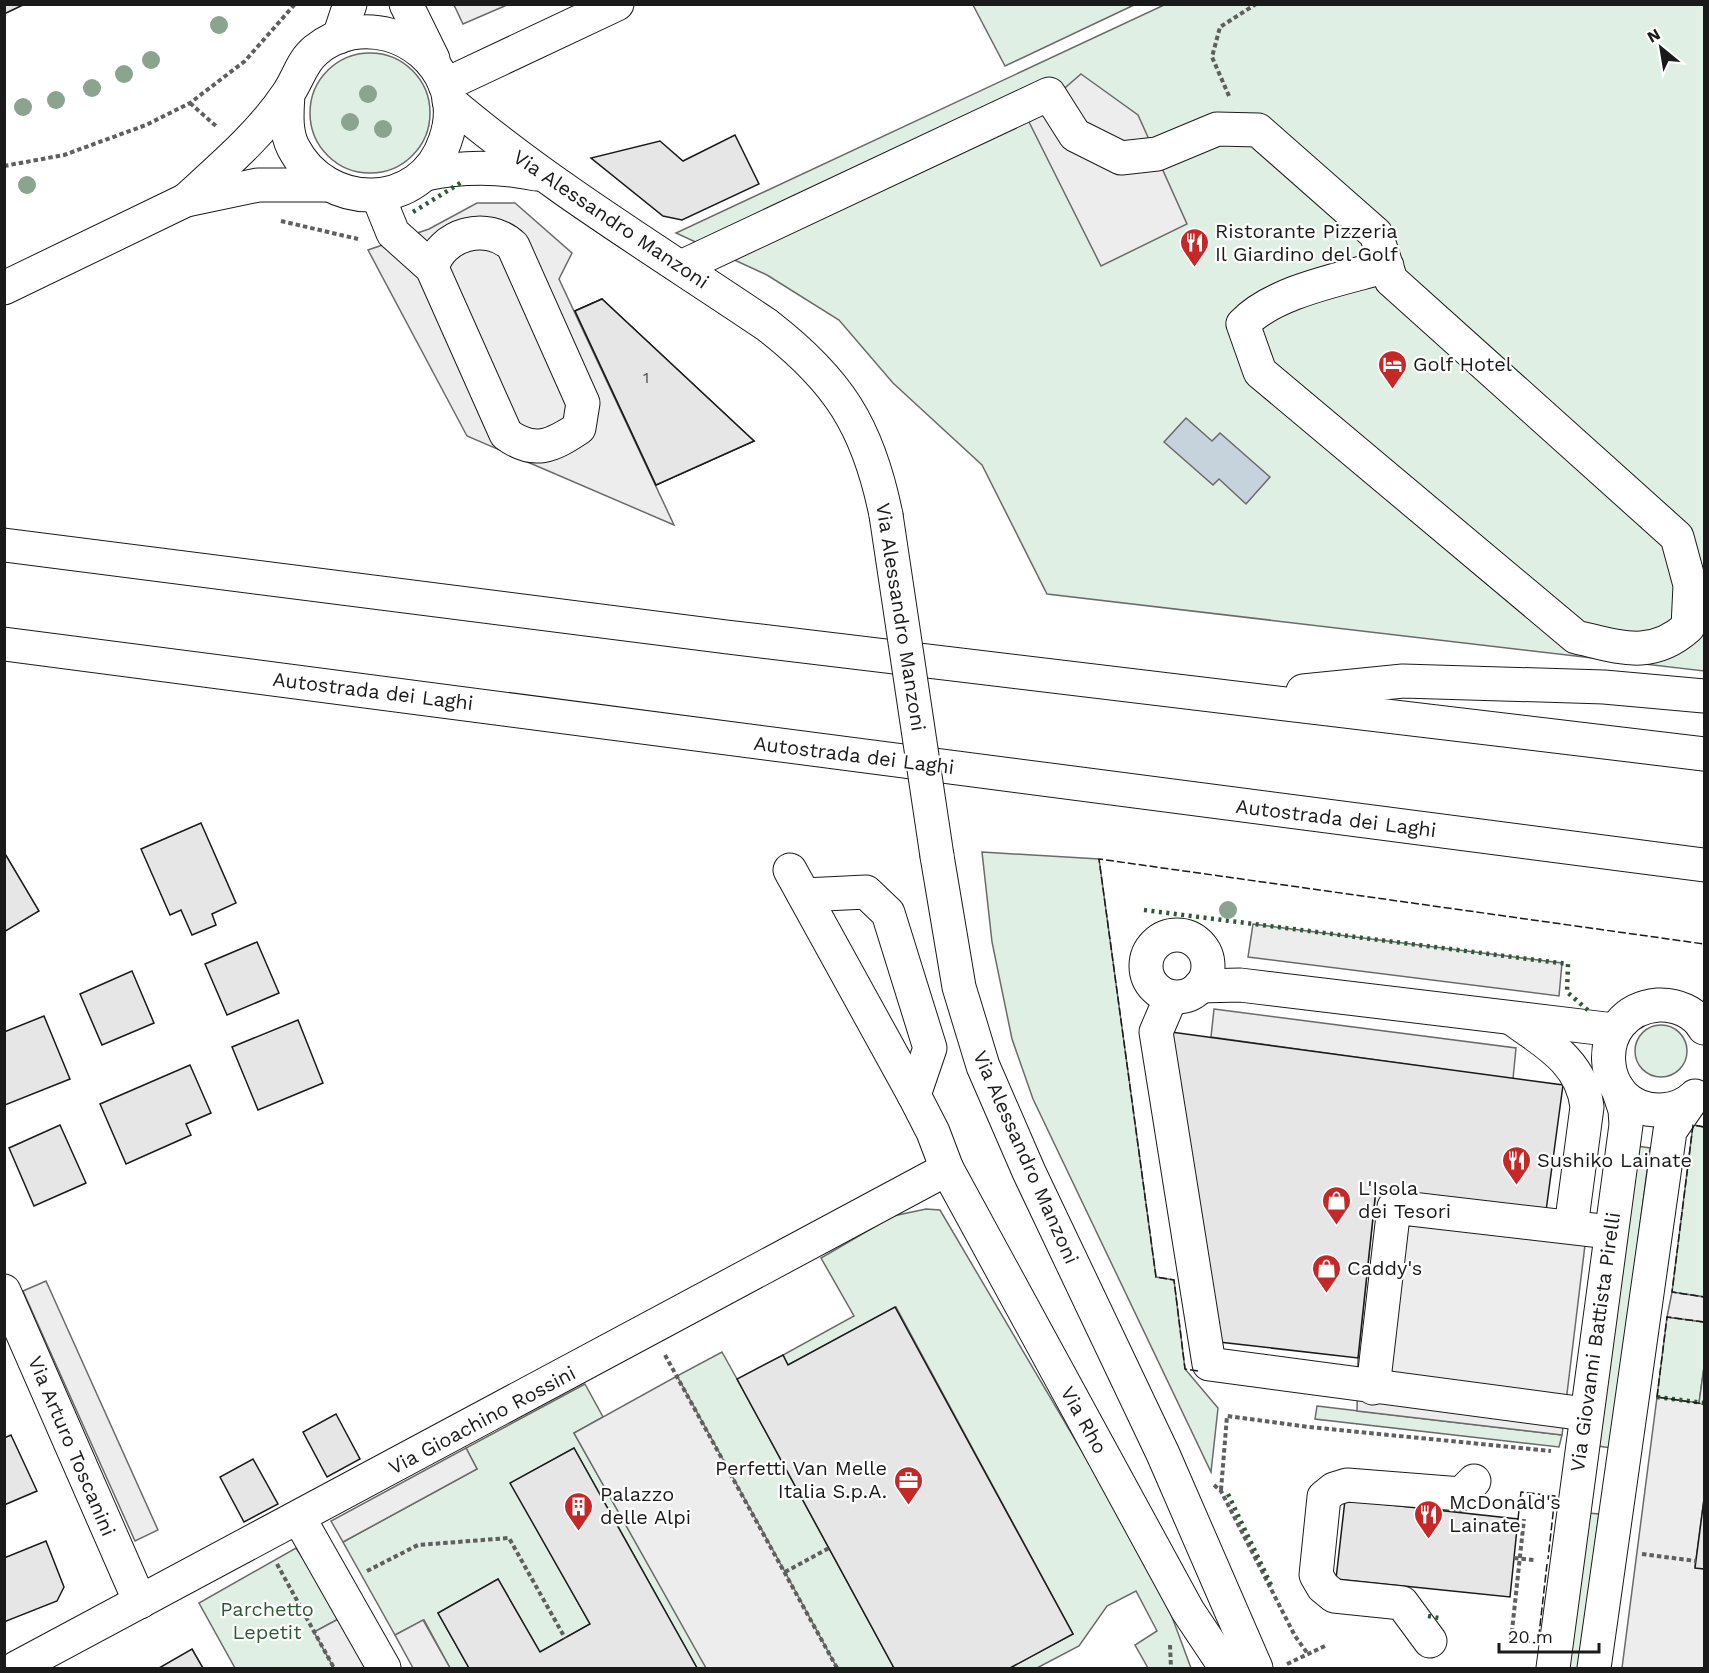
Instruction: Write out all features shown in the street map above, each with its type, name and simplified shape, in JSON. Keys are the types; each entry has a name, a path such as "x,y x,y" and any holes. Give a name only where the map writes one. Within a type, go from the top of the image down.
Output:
{"main road":[{"path":"339,37 350,4"},
{"name":"Via Alessandro Manzoni","path":"406,4 444,84 494,139 544,176 767,325 801,351 824,375 846,404 862,434 877,472 886,515 959,987 983,1066 1029,1172 1163,1454 1269,1668"},
{"path":"444,84 617,4"},
{"path":"186,200 242,149 288,94 299,70 316,50 339,37 367,31 395,35 421,49 444,84 451,126 441,153 425,174 403,188 378,196 351,195 327,185 306,168 292,146 286,120 288,94"},
{"path":"681,267 1049,94 1075,135 1120,158 1157,154 1216,129 1258,130 1376,234 1387,266 1391,280 1677,537 1690,585 1688,627 1674,639 1635,651 1576,637 1260,372 1243,324 1252,314 1284,297 1387,266"},
{"path":"425,174 455,168 484,166 544,176"},
{"path":"4,288 186,200 258,184 327,185"},
{"path":"378,196 393,233 432,268 506,434 519,444 533,448 559,441 579,428 583,403 513,246 493,233 482,231 469,234 440,252 432,268"},
{"path":"4,545 727,637 1704,754"},
{"name":"Autostrada dei Laghi","path":"4,644 1704,865"},
{"path":"1238,697 1403,681 1604,687 1704,696"},
{"name":"Via Rho","path":"914,1095 930,1048 888,913 866,892 797,882 914,1095 933,1132 947,1168 1188,1611 1226,1668"},
{"path":"1585,1414 1373,1388 1209,1364 1156,1032 1193,980 1614,1030 1629,1015 1638,1010 1647,1006 1668,1004 1687,1011 1704,1026"},
{"path":"1513,1018 1574,1068 1585,1088 1587,1107 1571,1227"},
{"name":"Via Giovanni Battista Pirelli","path":"1553,1668 1585,1414 1626,1125 1625,1110 1609,1071 1608,1050 1614,1030"},
{"path":"1618,1089 1633,1103 1653,1110 1674,1109 1698,1093"},
{"path":"1594,1668 1670,1131 1677,1116 1698,1093"},
{"name":"Via Gioachino Rossini","path":"16,1668 947,1168"},
{"path":"1373,1388 1394,1207 1610,1232"},
{"name":"Via Arturo Toscanini","path":"4,1291 140,1602"},
{"path":"1430,1641 1402,1603 1334,1596 1323,1587 1316,1575 1324,1497 1334,1489 1347,1485 1461,1494 1474,1481"},
{"path":"1575,1491 1618,1497"},
{"path":"299,1518 384,1668"}],"path":[{"path":"4,166 64,155 146,125 189,103 245,61 295,4"},
{"path":"1256,4 1220,27 1212,57 1220,82 1231,100 1258,130"},
{"path":"189,103 222,131"},
{"path":"651,1329 837,1668"},
{"path":"1221,1491 1227,1416 1580,1454"},
{"path":"1208,1479 1221,1491 1295,1636 1308,1654"},
{"path":"1510,1640 1524,1519"},
{"path":"262,1537 334,1668"},
{"path":"340,1588 418,1545 510,1538 565,1638"},
{"path":"785,1572 829,1548"},
{"path":"1641,1554 1696,1561"},
{"path":"1269,1668 1327,1646"}],"green space":[{"path":"973,5 1134,5 1005,66"},
{"path":"1164,5 1704,5 1704,671 1047,594 982,465 893,383 839,320 767,275 676,233"},
{"path":"370,53 393,58 412,71 425,90 430,113 425,136 412,155 393,168 370,173 347,168 328,155 315,136 310,113 315,90 328,71 347,58"},
{"path":"982,852 1099,859 1156,1277 1174,1280 1185,1369 1218,1408 1211,1472 1033,1099 1012,1039 992,942"},
{"path":"1661,1025 1675,1029 1683,1037 1687,1051 1683,1065 1675,1073 1661,1077 1647,1073 1639,1065 1635,1051 1639,1037 1647,1029"},
{"path":"1693,1125 1704,1127 1704,1297 1672,1292"},
{"path":"1637,1146 1650,1148 1611,1448 1598,1446"},
{"path":"926,1209 940,1210 1103,1487 1168,1606 1191,1668 1148,1668 1135,1645 1157,1631 1136,1591 1107,1606 1079,1646 1037,1668 1010,1668 1073,1634 896,1307 788,1365 783,1355 854,1316 821,1258 893,1216"},
{"path":"1667,1317 1704,1322 1704,1367 1699,1403 1657,1397"},
{"path":"722,1352 894,1668 837,1668 677,1376"},
{"path":"585,1384 603,1417 574,1433 707,1668 697,1668 574,1448 511,1483 590,1624 540,1652 498,1579 438,1613 469,1668 450,1668 424,1620 395,1635 343,1542 477,1469 466,1448"},
{"path":"1317,1406 1562,1435 1559,1447 1315,1419"},
{"path":"1588,1513 1599,1514 1579,1668 1567,1668"},
{"name":"Parchetto Lepetit","path":"296,1548 342,1617 314,1632 334,1668 235,1668 199,1603"}],"shaded area":[{"path":"454,5 507,5 463,24"},
{"path":"1081,74 1138,115 1187,224 1101,266 1028,120"},
{"path":"477,203 515,203 572,253 559,279 674,525 467,436 368,250 429,229"},
{"path":"1186,418 1212,441 1220,433 1270,477 1246,504 1219,479 1213,485 1164,442"},
{"path":"1253,924 1562,963 1559,996 1248,957"},
{"path":"1214,1009 1516,1048 1513,1079 1211,1037"},
{"path":"1376,1189 1546,1211 1588,1220 1562,1435 1357,1411 1358,1358"},
{"path":"46,1281 158,1530 135,1541 23,1291"},
{"path":"1672,1292 1704,1297 1704,1322 1667,1317"},
{"path":"1704,1367 1704,1499 1695,1567 1704,1569 1704,1668 1622,1668 1657,1397 1699,1403"},
{"path":"677,1376 837,1668 706,1668 574,1433"},
{"path":"466,1448 477,1469 343,1542 331,1521"},
{"path":"342,1617 369,1668 334,1668 314,1632"},
{"path":"423,1620 450,1668 413,1668 395,1635"}],"building":[{"path":"4,4 25,4 4,14"},
{"path":"735,135 759,184 682,220 663,216 591,158 660,141 683,161"},
{"path":"602,299 754,441 656,485 575,311"},
{"path":"602,299 754,441 656,485 575,311"},
{"path":"201,823 236,903 212,914 216,925 192,935 181,910 170,915 141,849"},
{"path":"4,852 39,911 4,932"},
{"path":"257,942 279,993 227,1015 205,964"},
{"path":"132,971 154,1023 102,1045 80,994"},
{"path":"44,1016 70,1079 5,1105 4,1032"},
{"path":"298,1020 323,1083 258,1110 232,1047"},
{"path":"1171,1032 1563,1085 1546,1211 1376,1189 1358,1358 1219,1342"},
{"path":"190,1065 211,1113 186,1124 191,1135 126,1164 100,1104"},
{"path":"60,1125 86,1183 34,1206 9,1148"},
{"path":"895,1307 1073,1634 1010,1668 894,1668 737,1379 783,1355 788,1365"},
{"path":"336,1414 360,1459 327,1477 303,1432"},
{"path":"11,1435 37,1491 4,1505 4,1438"},
{"name":"Palazzo delle Alpi","path":"574,1448 697,1668 469,1668 438,1613 498,1579 540,1652 590,1624 510,1483"},
{"path":"253,1459 278,1504 244,1522 220,1477"},
{"path":"1704,1499 1704,1569 1695,1568"},
{"name":"McDonald's Lainate","path":"1345,1500 1518,1519 1510,1597 1336,1579"},
{"path":"46,1541 64,1587 57,1601 4,1622 4,1558"},
{"path":"192,1649 203,1668 159,1668"}],"hedge":[{"path":"413,212 462,182"},
{"path":"1144,910 1568,964 1567,992 1590,1012"},
{"path":"1657,1397 1704,1403"},
{"path":"1228,1494 1272,1587"},
{"path":"1428,1616 1439,1618"}],"fence":[{"path":"1198,1371 1185,1369 1174,1280 1156,1277 1099,859 1704,944"},
{"path":"1704,1127 1693,1125 1672,1292 1704,1297"},
{"path":"1704,1322 1667,1317 1657,1397 1704,1404"},
{"path":"1518,1519 1521,1492 1555,1496 1548,1559"},
{"path":"1511,1640 1538,1643 1547,1564"}],"place":[{"name":"Ristorante Pizzeria Il Giardino del Golf","path":"1194,268"},
{"name":"Golf Hotel","path":"1392,390"},
{"name":"Sushiko Lainate","path":"1516,1186"},
{"name":"L'Isola dei Tesori","path":"1337,1226"},
{"name":"Caddy's","path":"1326,1294"},
{"name":"Perfetti Van Melle Italia S.p.A.","path":"908,1506"},
{"name":"Palazzo delle Alpi","path":"579,1532"},
{"name":"McDonald's Lainate","path":"1428,1540"}]}
